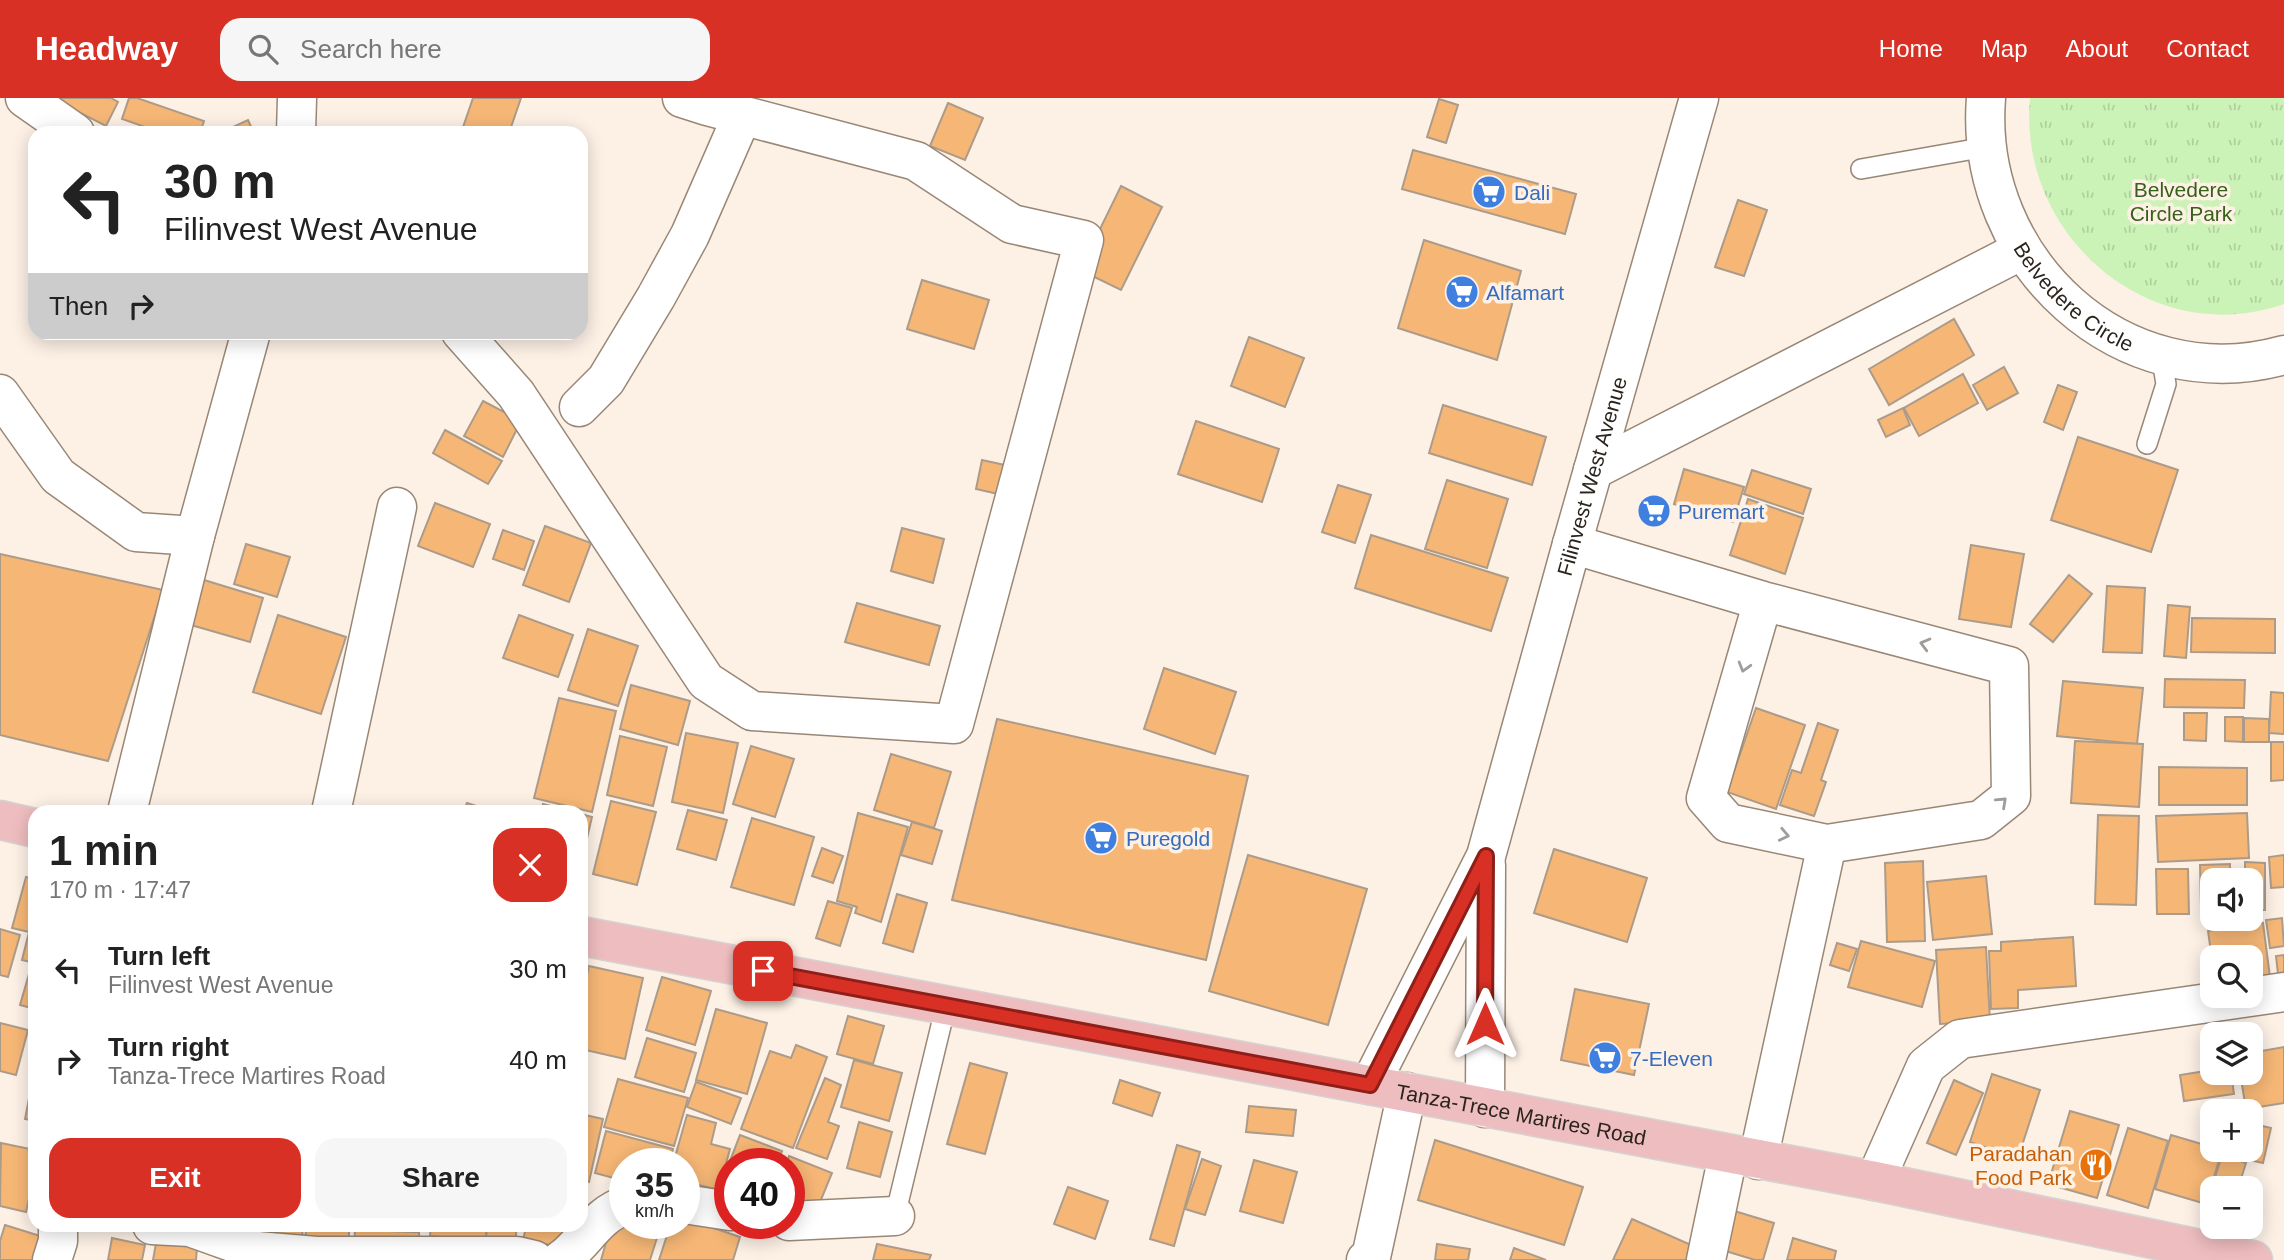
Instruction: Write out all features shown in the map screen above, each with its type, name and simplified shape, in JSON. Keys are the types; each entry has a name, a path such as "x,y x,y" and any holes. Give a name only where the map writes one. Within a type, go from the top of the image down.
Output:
{"main road":[{"path":"0,820 28,826"},
{"name":"Tanza-Trece Martires Road","path":"588,937 1875,1181 2163,1251 2253,1260"}],"street":[{"path":"0,118 18,98"},
{"path":"25,98 65,126"},
{"path":"296,126 297,98"},
{"path":"468,340 516,394 706,681 752,711 954,724 1084,240 1012,224 916,162 682,98"},
{"name":"Filinvest West Avenue","path":"1370,1085 1486,856 1699,98"},
{"name":"Belvedere Circle","path":"1986,98 1986,147 1998,201 2022,250 2039,274 2082,315 2133,344 2190,360 2250,362 2284,355"},
{"path":"579,407 606,380 656,298 690,235 742,116"},
{"path":"1593,470 2022,250"},
{"path":"129,805 195,536 249,340"},
{"path":"0,394 58,476 136,531 195,536"},
{"path":"333,805 397,507"},
{"path":"1572,544 1763,601 2009,666 2011,796 1981,821 1827,844 1728,823 1706,798 1763,601"},
{"path":"1706,1260 1743,1157 1827,844"},
{"name":"Filinvest West Avenue","path":"1485,1108 1486,856"},
{"path":"1875,1181 1926,1066 1960,1039 2284,992"},
{"path":"1371,1259 1407,1092"},
{"path":"561,1260 609,1212"},
{"path":"805,1220 895,1216"},
{"path":"52,1260 58,1232"},
{"path":"204,1232 257,1251 316,1255 523,1250"}],"lane":[{"path":"1861,169 1986,147"},
{"path":"2147,444 2166,384 2161,354"},
{"path":"895,1216 946,1005"}],"green space":[{"name":"Belvedere Circle Park","path":"2030,98 2284,98 2284,304 2234,314 2186,311 2141,296 2102,270 2069,236 2045,195 2032,148"}],"building":[{"path":"51,98 111,98 118,102 106,126"},
{"path":"129,98 137,98 204,121 202,126 142,126 122,119"},
{"path":"473,98 521,98 511,126 463,126"},
{"path":"1439,99 1458,105 1446,143 1427,137"},
{"path":"948,103 983,118 965,160 930,146"},
{"path":"248,120 251,126 235,126"},
{"name":"Dali","path":"1413,150 1576,194 1565,234 1402,189"},
{"path":"1121,186 1162,207 1121,290 1080,270"},
{"path":"1738,200 1767,210 1744,276 1715,267"},
{"name":"Alfamart","path":"1424,240 1521,271 1497,360 1398,328"},
{"path":"922,280 989,300 974,349 907,329"},
{"path":"1954,319 1974,355 1889,405 1869,369"},
{"path":"1249,337 1304,358 1285,407 1231,386"},
{"path":"2004,367 2018,393 1987,410 1973,385"},
{"path":"1963,374 1978,403 1919,436 1904,408"},
{"path":"2058,385 2077,392 2063,430 2044,422"},
{"path":"483,401 521,421 503,457 464,436"},
{"path":"1443,405 1546,437 1532,485 1429,453"},
{"path":"1903,408 1910,425 1886,437 1878,420"},
{"path":"1196,421 1279,449 1262,502 1178,474"},
{"path":"445,430 502,461 488,484 433,453"},
{"path":"2078,437 2178,470 2151,552 2051,520"},
{"path":"982,460 1014,467 1007,496 976,489"},
{"path":"1684,469 1744,487 1733,522 1674,504"},
{"path":"1752,470 1811,489 1803,514 1744,494"},
{"path":"1447,480 1508,499 1487,568 1425,549"},
{"path":"1338,485 1371,495 1355,543 1322,532"},
{"path":"1748,499 1803,518 1785,574 1730,555"},
{"path":"435,503 490,524 473,567 418,546"},
{"path":"545,526 591,543 569,602 523,585"},
{"path":"902,528 944,539 933,583 891,571"},
{"path":"503,530 534,541 524,570 493,559"},
{"path":"1371,535 1508,578 1491,631 1355,588"},
{"path":"246,544 290,557 277,597 234,584"},
{"path":"1971,545 2024,554 2011,627 1959,619"},
{"path":"0,554 163,590 108,761 0,735"},
{"path":"2069,575 2092,594 2053,642 2030,624"},
{"path":"204,580 263,598 250,642 191,625"},
{"path":"2107,586 2145,588 2142,653 2103,652"},
{"path":"857,603 940,626 929,665 845,642"},
{"path":"2168,605 2190,607 2186,658 2164,656"},
{"path":"278,615 346,637 321,714 253,692"},
{"path":"519,615 573,635 558,677 503,658"},
{"path":"2192,618 2275,619 2275,653 2191,652"},
{"path":"588,629 638,646 618,706 568,690"},
{"path":"1164,668 1236,692 1215,754 1144,729"},
{"path":"2165,679 2245,680 2244,708 2164,707"},
{"path":"2063,681 2143,688 2137,744 2057,736"},
{"path":"631,685 690,701 678,745 620,729"},
{"path":"2271,692 2284,693 2284,734 2269,733"},
{"path":"559,698 616,711 592,812 588,811 588,805 563,805 534,798"},
{"path":"1756,708 1805,725 1776,809 1727,792"},
{"path":"2184,713 2207,713 2206,741 2184,740"},
{"path":"2225,717 2243,717 2243,742 2225,741"},
{"path":"2244,718 2269,719 2269,742 2244,742"},
{"name":"Puregold","path":"997,719 1248,776 1206,960 952,900"},
{"path":"1818,723 1838,730 1821,780 1826,782 1814,816 1780,805 1792,770 1801,773"},
{"path":"686,733 738,743 723,813 672,802"},
{"path":"620,736 667,747 653,806 607,795"},
{"path":"2075,741 2143,744 2139,807 2071,803"},
{"path":"2271,742 2284,742 2284,780 2271,781"},
{"path":"751,746 794,759 775,817 733,804"},
{"path":"891,754 951,772 934,828 874,810"},
{"path":"2159,767 2247,768 2247,805 2159,805"},
{"path":"611,801 656,812 637,885 593,874"},
{"path":"688,810 727,820 716,860 677,849"},
{"path":"858,813 908,827 881,922 855,913 857,907 837,901"},
{"path":"2247,813 2249,858 2158,862 2156,816"},
{"path":"2098,815 2139,816 2136,905 2095,904"},
{"path":"588,816 592,817 588,834"},
{"path":"752,818 814,837 794,905 731,887"},
{"path":"912,822 942,831 932,864 901,855"},
{"path":"822,848 843,856 833,883 812,876"},
{"path":"1554,849 1647,878 1627,942 1534,913"},
{"path":"1248,855 1367,889 1328,1025 1209,991"},
{"path":"2284,855 2284,887 2271,888 2269,857"},
{"path":"1923,861 1925,941 1887,942 1885,863"},
{"path":"2245,862 2265,863 2265,910 2263,868 2245,868"},
{"path":"2230,864 2230,868 2200,868 2200,865"},
{"path":"2156,869 2188,869 2189,914 2157,914"},
{"path":"1986,876 1992,934 1933,940 1927,882"},
{"path":"26,877 28,877 28,932 12,928"},
{"path":"897,894 927,903 913,952 883,943"},
{"path":"828,901 852,908 840,946 816,938"},
{"path":"2282,918 2284,946 2270,948 2266,920"},
{"path":"2263,923 2271,985 2263,986 2263,945 2210,945 2208,931 2263,931"},
{"path":"0,929 20,935 8,977 0,975"},
{"path":"28,936 28,961 22,960"},
{"path":"2073,937 2076,986 2018,990 2018,1008 1991,1009 1989,951 2001,951 2001,942"},
{"path":"1861,941 1935,961 1922,1007 1848,987"},
{"path":"1837,943 1857,949 1849,971 1830,965"},
{"path":"1986,947 1990,1021 1940,1024 1936,950"},
{"path":"2284,955 2284,982 2279,983 2276,956"},
{"path":"589,966 643,978 625,1059 588,1051"},
{"path":"28,977 28,1007 20,1005"},
{"path":"662,977 711,991 695,1045 646,1030"},
{"path":"1575,989 1649,1004 1634,1075 1561,1060"},
{"path":"716,1009 767,1023 747,1094 696,1080"},
{"path":"848,1016 884,1026 873,1064 837,1054"},
{"path":"0,1023 28,1030 16,1075 0,1071"},
{"path":"647,1038 696,1053 684,1092 635,1077"},
{"path":"796,1045 827,1057 793,1148 741,1129 770,1051 791,1058"},
{"path":"2284,1047 2284,1103 2263,1106 2263,1099 2244,1099 2242,1085 2263,1085 2263,1051"},
{"path":"854,1060 902,1073 889,1121 841,1107"},
{"path":"970,1063 1007,1073 985,1154 947,1144"},
{"path":"2200,1072 2200,1085 2233,1085 2234,1094 2184,1101 2180,1075"},
{"path":"1992,1074 2040,1090 2018,1158 1970,1142"},
{"path":"825,1078 841,1085 828,1122 839,1126 827,1159 805,1151 805,1148 796,1148"},
{"path":"618,1079 688,1098 674,1146 604,1127"},
{"path":"1120,1080 1160,1093 1152,1116 1113,1103"},
{"path":"1954,1080 1983,1093 1956,1155 1927,1143"},
{"path":"696,1082 741,1098 731,1124 687,1107"},
{"path":"1249,1106 1296,1110 1293,1136 1246,1132"},
{"path":"2070,1111 2119,1125 2097,1198 2048,1184"},
{"path":"687,1115 716,1123 711,1144 726,1148 714,1148 714,1189 700,1185 700,1148 678,1148"},
{"path":"588,1116 603,1119 588,1182"},
{"path":"859,1122 892,1132 880,1177 847,1168"},
{"path":"2263,1126 2271,1128 2263,1163 2259,1162 2263,1162"},
{"path":"2128,1128 2168,1141 2148,1208 2107,1195"},
{"path":"606,1131 669,1148 609,1148 609,1177 595,1173"},
{"path":"740,1135 774,1148 735,1148"},
{"path":"2171,1135 2200,1143 2200,1162 2218,1162 2214,1176 2200,1176 2200,1202 2155,1189"},
{"path":"1435,1140 1583,1187 1564,1245 1418,1200"},
{"path":"1,1143 28,1149 26,1212 0,1206"},
{"path":"1177,1145 1200,1152 1174,1246 1150,1239"},
{"path":"1202,1159 1221,1166 1205,1215 1185,1209"},
{"path":"1254,1160 1297,1172 1283,1223 1240,1211"},
{"path":"805,1162 832,1173 818,1207 805,1202"},
{"path":"2220,1162 2246,1163 2242,1176 2215,1176"},
{"path":"1068,1187 1108,1201 1095,1239 1054,1224"},
{"path":"1731,1210 1774,1223 1763,1260 1719,1249"},
{"path":"1632,1219 1698,1248 1693,1260 1613,1260"},
{"path":"700,1223 714,1228 714,1239 739,1239 733,1260 659,1260 666,1239 700,1239"},
{"path":"5,1225 56,1241 50,1260 0,1260 0,1241"},
{"path":"158,1232 198,1236 196,1260 153,1260"},
{"path":"258,1232 302,1232 301,1253 257,1251"},
{"path":"306,1232 349,1232 349,1248 305,1247"},
{"path":"355,1232 419,1232 419,1250 354,1248"},
{"path":"430,1232 487,1232 486,1240 430,1236"},
{"path":"487,1232 516,1232 515,1243 486,1240"},
{"path":"525,1232 572,1232 568,1249 523,1239"},
{"path":"609,1233 609,1239 657,1239 650,1260 601,1260"},
{"path":"112,1238 145,1245 142,1260 108,1260"},
{"path":"1793,1238 1836,1251 1834,1260 1787,1260"},
{"path":"877,1244 931,1255 929,1260 873,1260"},
{"path":"1437,1244 1470,1249 1468,1260 1435,1260"},
{"path":"1514,1248 1546,1260 1510,1260"}],"place":[{"name":"Dali","path":"1489,192"},
{"name":"Alfamart","path":"1462,292"},
{"name":"Puremart","path":"1654,511"},
{"name":"Puregold","path":"1101,838"},
{"name":"7-Eleven","path":"1605,1058"},
{"name":"Paradahan Food Park","path":"2096,1165"}],"route":[{"path":"763,971 1370,1085 1486,856 1485,1024"}]}
